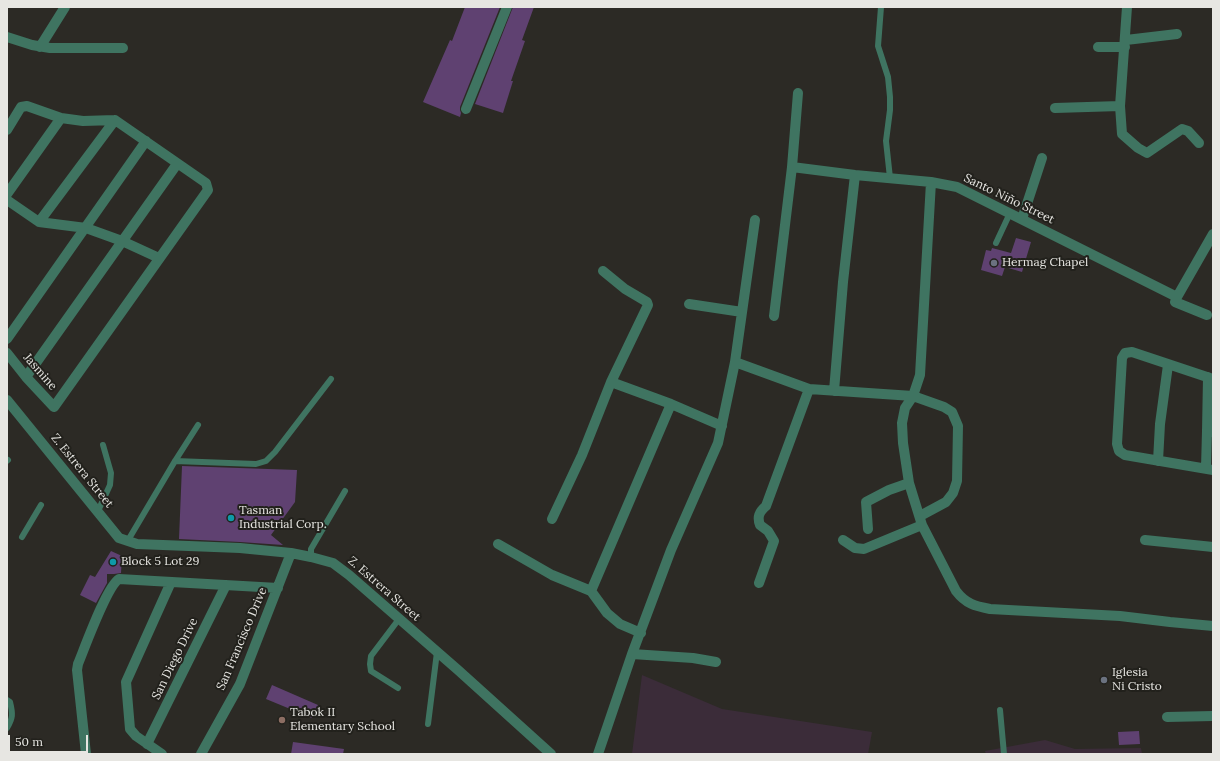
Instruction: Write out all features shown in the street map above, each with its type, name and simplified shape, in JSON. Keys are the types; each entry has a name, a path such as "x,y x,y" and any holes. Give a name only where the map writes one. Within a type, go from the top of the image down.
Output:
{"street":[{"path":"40,47 65,7"},
{"path":"466,109 508,7"},
{"path":"1127,7 1120,106 1122,134 1130,142 1146,153 1182,129 1185,129 1191,133 1199,143"},
{"path":"1098,47 1177,34"},
{"path":"7,37 40,47 61,49 123,48"},
{"path":"774,316 792,167 798,93"},
{"path":"7,130 21,107 27,106 61,118 83,121 115,120 206,184 208,190 159,258 122,241 86,228 39,222 7,200"},
{"path":"1055,108 1120,106"},
{"path":"7,194 61,118"},
{"path":"39,222 115,120"},
{"path":"7,340 146,141"},
{"path":"1022,219 1042,158"},
{"path":"26,377 177,164"},
{"name":"Santo Niño Street","path":"792,167 931,182 957,187 1177,297 1175,302 1207,315"},
{"path":"834,391 843,282 855,175"},
{"path":"931,182 920,375 913,396 905,408 902,423 903,443 909,483 921,520 956,591 962,599 975,606 990,609 1120,616 1213,626"},
{"path":"598,754 632,654 671,550 718,443 735,362 755,220"},
{"path":"1177,297 1213,234"},
{"name":"Jasmine","path":"7,353 26,377 54,407 159,258"},
{"path":"552,519 582,455 611,382 648,305 647,302 625,289 603,271"},
{"path":"689,304 742,312"},
{"path":"1132,352 1168,365 1210,378 1210,469 1125,455 1119,451 1117,444 1122,358 1125,353 1132,352"},
{"path":"735,362 809,389 913,396 944,407 952,412 958,426 957,481 953,493 946,502 921,520 864,549 855,548 843,540"},
{"path":"1158,461 1160,424 1168,365"},
{"path":"611,382 671,404 722,426"},
{"path":"759,583 774,541 768,531 760,525 758,518 760,511 766,506 809,389"},
{"name":"Z. Estrera Street","path":"7,400 119,538 127,542 137,544 240,548 292,554 333,563 349,575 551,754"},
{"path":"592,591 671,404"},
{"path":"868,529 866,502 909,483"},
{"path":"1145,540 1213,546"},
{"path":"498,544 552,575 592,591 607,613 620,624 641,633"},
{"name":"San Francisco Drive","path":"201,754 240,684 292,554"},
{"path":"86,754 77,670 78,664 115,581 119,579 278,588"},
{"path":"162,754 136,736 130,729 126,682 171,582"},
{"name":"San Diego Drive","path":"148,744 226,585"},
{"path":"632,654 693,658 716,662"},
{"path":"1167,717 1213,716"}],"lane":[{"path":"881,7 878,46 888,77 890,97 886,141 890,178"},
{"path":"996,243 1010,213"},
{"path":"175,461 256,464 266,461 275,452 331,379"},
{"path":"127,542 198,425"},
{"path":"98,511 110,485 111,473 103,445"},
{"path":"311,557 311,549 345,491"},
{"path":"22,537 41,505"},
{"path":"398,688 371,671 370,664 371,656 399,619"},
{"path":"428,724 436,652"},
{"path":"7,700 10,702 12,720 7,728"},
{"path":"1000,710 1004,754"}],"shaded area":[{"path":"642,675 722,709 872,732 868,754 632,754"},
{"path":"1045,740 1075,749 1141,748 1142,754 986,754 985,751"}],"building":[{"path":"465,7 500,7 460,107 460,117 423,102 450,40 452,41"},
{"path":"513,7 534,7 522,40 525,41 511,81 513,81 503,113 475,104"},
{"path":"1016,238 1031,242 1022,272 1005,267 1002,276 981,270 986,250 991,251 992,248 1011,253"},
{"name":"Tasman Industrial Corp.","path":"182,466 297,470 295,502 271,535 283,545 179,539"},
{"path":"111,551 122,556 121,573 107,574 107,583 96,603 80,595 90,575 95,577"},
{"path":"272,685 318,705 312,718 266,699"},
{"path":"1139,731 1140,744 1119,745 1118,732"},
{"name":"Tabok II Elementary School","path":"293,742 344,749 343,754 291,754"}],"place":[{"name":"Hermag Chapel","path":"994,263"},
{"name":"Tasman Industrial Corp.","path":"231,518"},
{"name":"Block 5 Lot 29","path":"113,562"},
{"name":"Iglesia Ni Cristo","path":"1104,680"},
{"name":"Tabok II Elementary School","path":"282,720"}]}
